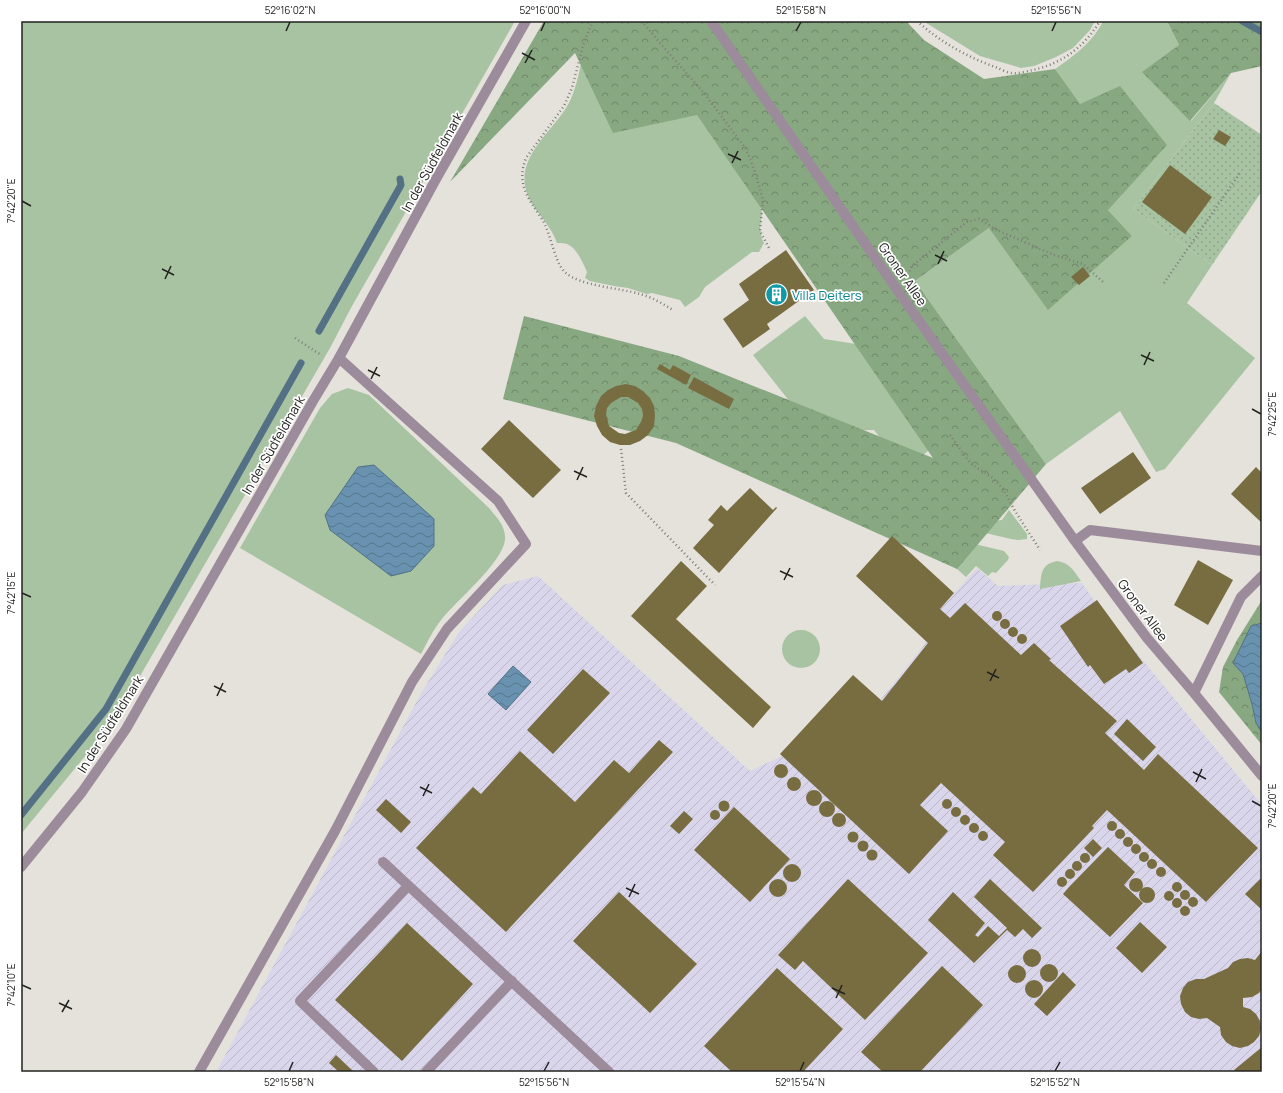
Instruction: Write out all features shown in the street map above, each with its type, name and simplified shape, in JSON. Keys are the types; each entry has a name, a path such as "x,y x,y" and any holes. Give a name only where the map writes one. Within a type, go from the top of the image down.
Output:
{"street":[{"name":"In der Südfeldmark","path":"21,867 82,792 126,729 337,361 436,179 526,21"},
{"name":"Groner Allee","path":"711,21 900,294 1074,541 1146,638 1194,693 1262,776"},
{"path":"199,1072 335,831 412,682 447,629 526,544 498,501 337,361"},
{"path":"1074,541 1090,530 1262,551"},
{"path":"1194,693 1241,597 1262,576"},
{"path":"383,862 609,1072"},
{"path":"374,1072 300,1001 408,886"},
{"path":"426,1072 512,981"}],"path":[{"path":"593,21 584,42 569,98 526,158 522,172 524,190 528,200 545,225 558,260 565,272 580,280 592,284 643,295 673,310"},
{"path":"642,21 704,93 746,149 755,172 763,200 760,231 769,248"},
{"path":"917,21 963,54 1012,73 1047,67 1062,60 1087,40 1100,21"},
{"path":"1164,283 1240,174"},
{"path":"900,294 912,266 967,222 979,218 997,230 1054,255 1083,264 1103,282"},
{"path":"295,338 337,361"},
{"path":"950,435 971,464 993,478 1003,489 1040,550"},
{"path":"622,449 626,493 715,585"}],"shaded area":[{"path":"977,568 998,586 1082,583 1098,606 1262,805 1262,1072 216,1072 423,690 459,632 503,585 538,576 750,771 778,758 878,703 926,643 919,633"}],"green space":[{"path":"21,21 515,21 352,306 330,348 114,721 21,834"},
{"path":"544,21 906,21 924,40 984,79 1055,69 1080,104 1120,86 1167,145 1108,210 1132,236 1048,310 989,228 915,281 1046,464 957,569 676,443 503,399 524,316 679,356 933,458 697,115 613,133 575,53 450,182"},
{"path":"640,21 753,175 762,213 760,228 764,243 759,252 752,252 705,287 699,297 685,307 680,300 590,281 585,278 587,272 580,257 569,245 565,243 557,243 551,231 529,198 524,180 526,168 531,156 569,103 575,87 582,59"},
{"path":"923,21 1095,21 1090,30 1073,48 1034,66 1021,68 980,56"},
{"path":"1103,21 1167,21 1179,45 1191,121 1231,73 1214,103 1133,209 1212,265 1187,303 1255,358 1165,469 1156,472 1120,411 1046,464 915,281 989,228 1132,236 1108,210 1079,105 1055,69 1076,54 1089,42"},
{"path":"1167,21 1262,21 1262,66 1231,73 1190,121 1142,72 1179,45"},
{"path":"1214,103 1262,135 1262,191 1212,265 1133,209"},
{"path":"805,316 824,339 888,349 951,431 906,470 874,430 813,431 753,355"},
{"path":"348,388 369,395 489,508 500,522 504,530 505,540 496,559 488,570 441,620 421,654 240,548 320,408 332,394"},
{"path":"1009,510 1027,534 1027,539 1011,539 922,518 982,522 1002,520"},
{"path":"920,531 1004,551 1009,557 996,573 992,572 988,576 976,566 966,577 920,536"},
{"path":"1057,561 1065,564 1074,571 1081,581 1040,589 1043,570 1052,562"},
{"path":"1262,600 1262,623 1251,626 1243,674 1256,723 1262,733 1262,745 1219,692 1223,667 1237,640"},
{"path":"797,630 805,630 815,635 819,642 819,656 815,663 805,668 797,668 787,663 785,660 782,653 782,645 787,635 790,633"}],"water":[{"path":"374,465 434,519 434,546 411,571 391,576 330,530 325,515 358,467"},
{"path":"1262,623 1262,733 1256,723 1243,674 1233,663 1251,626"},
{"path":"513,666 531,682 506,710 488,694"}],"building":[{"path":"1219,130 1231,137 1225,146 1213,139"},
{"path":"1170,165 1212,197 1185,234 1142,202"},
{"name":"Villa Deiters","path":"786,250 814,290 767,324 770,329 743,348 723,319 749,300 739,284"},
{"path":"1083,267 1090,276 1079,285 1071,277"},
{"path":"660,364 670,370 673,365 691,375 686,385 657,369"},
{"path":"694,377 734,399 729,409 688,388"},
{"path":"626,384 635,386 650,398 654,406 654,426 648,435 640,441 630,445 620,445 610,442 602,435 594,416 596,406 601,396 616,386","holes":["621,397 628,397 638,403 642,409 643,415 642,420 636,430 625,434 619,433 609,426 606,414 607,408 611,403"]},
{"path":"509,420 561,470 533,498 481,449"},
{"path":"1133,452 1151,478 1100,514 1081,488"},
{"path":"1256,467 1262,473 1262,523 1231,494"},
{"path":"750,488 773,510 776,507 777,508 719,573 693,548 714,525 708,520 721,505 727,511"},
{"path":"892,536 954,593 940,609 950,618 965,603 1021,655 1034,643 1051,659 1049,660 1117,721 1105,733 1144,770 1158,754 1258,848 1206,902 1107,810 1092,826 1094,828 1033,892 993,855 1005,842 941,783 920,805 948,831 909,874 780,754 853,675 882,701 928,643 856,576"},
{"path":"1198,560 1233,580 1208,625 1174,605"},
{"path":"681,561 707,586 676,619 771,707 753,728 631,616"},
{"path":"1097,600 1143,663 1129,673 1126,669 1104,684 1090,665 1088,667 1060,626"},
{"path":"995,611 999,611 1001,612 1001,620 995,621 992,618 992,614"},
{"path":"1003,619 1007,619 1009,620 1009,628 1003,629 1000,626 1000,622"},
{"path":"1011,627 1015,627 1017,628 1017,636 1011,637 1008,634 1008,630"},
{"path":"1020,634 1024,634 1026,635 1026,643 1020,644 1017,641 1017,637"},
{"path":"583,669 610,693 553,754 527,730"},
{"path":"1127,719 1156,747 1143,761 1114,734"},
{"path":"659,740 673,752 506,932 416,848 473,787 481,794 520,751 575,802 614,760 629,773"},
{"path":"778,764 784,764 788,768 788,774 784,778 778,778 774,774 774,768"},
{"path":"794,777 799,779 801,784 799,789 794,791 789,789 787,784 789,779"},
{"path":"814,790 820,792 822,798 820,804 814,806 808,804 806,798 808,792"},
{"path":"386,799 411,822 401,833 376,810"},
{"path":"945,799 949,799 951,800 951,808 945,809 942,806 942,802"},
{"path":"722,801 726,801 728,802 728,810 722,811 719,808 719,804"},
{"path":"827,801 833,803 835,809 833,815 827,817 821,815 819,809 821,803"},
{"path":"734,807 790,859 750,902 694,850"},
{"path":"954,807 958,807 960,808 960,816 954,817 951,814 951,810"},
{"path":"713,810 717,810 719,811 719,819 713,820 710,817 710,813"},
{"path":"684,811 693,819 679,834 670,826"},
{"path":"836,813 842,813 846,817 846,823 842,827 836,827 832,823 832,817"},
{"path":"963,815 967,815 969,816 969,824 963,825 960,822 960,818"},
{"path":"1110,821 1114,821 1116,822 1116,830 1110,831 1107,828 1107,824"},
{"path":"972,823 976,823 978,824 978,832 972,833 969,830 969,826"},
{"path":"1118,829 1122,829 1124,830 1124,838 1118,839 1115,836 1115,832"},
{"path":"981,831 985,831 987,832 987,840 981,841 978,838 978,834"},
{"path":"851,832 855,832 857,833 857,841 851,842 848,839 848,835"},
{"path":"1126,837 1130,837 1132,838 1132,846 1126,847 1123,844 1123,840"},
{"path":"1093,839 1102,848 1093,857 1084,848"},
{"path":"861,841 865,841 867,842 867,850 861,851 858,848 858,844"},
{"path":"1134,844 1138,844 1140,845 1140,853 1134,854 1131,851 1131,847"},
{"path":"1108,847 1135,872 1124,885 1143,903 1110,937 1063,894"},
{"path":"870,850 874,850 876,851 876,859 870,860 867,857 867,853"},
{"path":"1142,852 1146,852 1148,853 1148,861 1142,862 1139,859 1139,855"},
{"path":"1083,853 1087,853 1089,854 1089,862 1083,863 1080,860 1080,856"},
{"path":"1150,859 1154,859 1156,860 1156,868 1150,869 1147,866 1147,862"},
{"path":"1075,861 1079,861 1081,862 1081,870 1075,871 1072,868 1072,864"},
{"path":"792,864 798,867 801,873 798,879 792,882 786,879 783,873 786,867"},
{"path":"1159,867 1163,867 1165,868 1165,876 1159,877 1156,874 1156,870"},
{"path":"1068,869 1072,869 1074,870 1074,878 1068,879 1065,876 1065,872"},
{"path":"1060,877 1064,877 1066,878 1066,886 1060,887 1057,884 1057,880"},
{"path":"1133,878 1139,878 1143,882 1143,888 1139,892 1133,892 1129,888 1129,882"},
{"path":"778,879 784,882 787,888 784,894 778,897 772,894 769,888 772,882"},
{"path":"848,879 928,953 865,1020 803,961 795,970 778,955"},
{"path":"990,879 1042,928 1032,938 1023,929 1015,937 1007,930 974,963 928,920 953,892 985,923 975,935 978,937 988,926 999,936 1007,928 974,897"},
{"path":"1260,879 1262,881 1262,910 1245,894"},
{"path":"1175,882 1179,882 1181,883 1181,891 1175,892 1172,889 1172,885"},
{"path":"1147,887 1154,892 1155,895 1150,902 1147,903 1140,898 1139,895 1144,888"},
{"path":"1183,890 1187,890 1189,891 1189,899 1183,900 1180,897 1180,893"},
{"path":"1167,891 1171,891 1173,892 1173,900 1167,901 1164,898 1164,894"},
{"path":"619,892 697,964 650,1013 573,941"},
{"path":"1191,897 1195,897 1197,898 1197,906 1191,907 1188,904 1188,900"},
{"path":"1175,898 1179,898 1181,899 1181,907 1175,908 1172,905 1172,901"},
{"path":"1183,906 1187,906 1189,907 1189,915 1183,916 1180,913 1180,909"},
{"path":"1140,922 1167,947 1142,973 1116,948"},
{"path":"407,923 473,984 402,1061 335,1000"},
{"path":"1032,949 1038,952 1041,958 1038,964 1032,967 1026,964 1023,958 1026,952"},
{"path":"1262,951 1262,989 1259,993 1252,997 1243,998 1243,1007 1250,1009 1256,1014 1260,1021 1261,1029 1259,1036 1248,1046 1240,1048 1232,1046 1226,1042 1221,1035 1220,1027 1207,1018 1199,1019 1191,1017 1185,1012 1181,1004 1180,996 1183,988 1188,982 1196,979 1204,979 1228,968 1233,962 1240,959 1248,958 1255,960"},
{"path":"1049,964 1055,967 1058,973 1055,979 1049,982 1043,979 1040,973 1043,967"},
{"path":"1017,965 1021,966 1025,970 1025,978 1021,982 1017,983 1013,982 1009,978 1008,974 1009,970 1013,966"},
{"path":"942,966 983,1005 920,1072 883,1072 861,1052"},
{"path":"777,968 843,1029 803,1072 732,1072 704,1046"},
{"path":"1063,972 1076,985 1047,1016 1034,1004"},
{"path":"1034,980 1040,983 1043,989 1040,995 1034,998 1028,995 1025,989 1028,983"},
{"path":"1262,1047 1262,1072 1236,1072 1234,1070"},
{"path":"336,1055 353,1071 352,1072 339,1072 329,1063"}],"waterway":[{"path":"1242,21 1262,32"},
{"path":"319,331 401,185 400,179"},
{"path":"21,815 106,709 301,363"}],"place":[{"name":"Villa Deiters","path":"777,295"}]}
